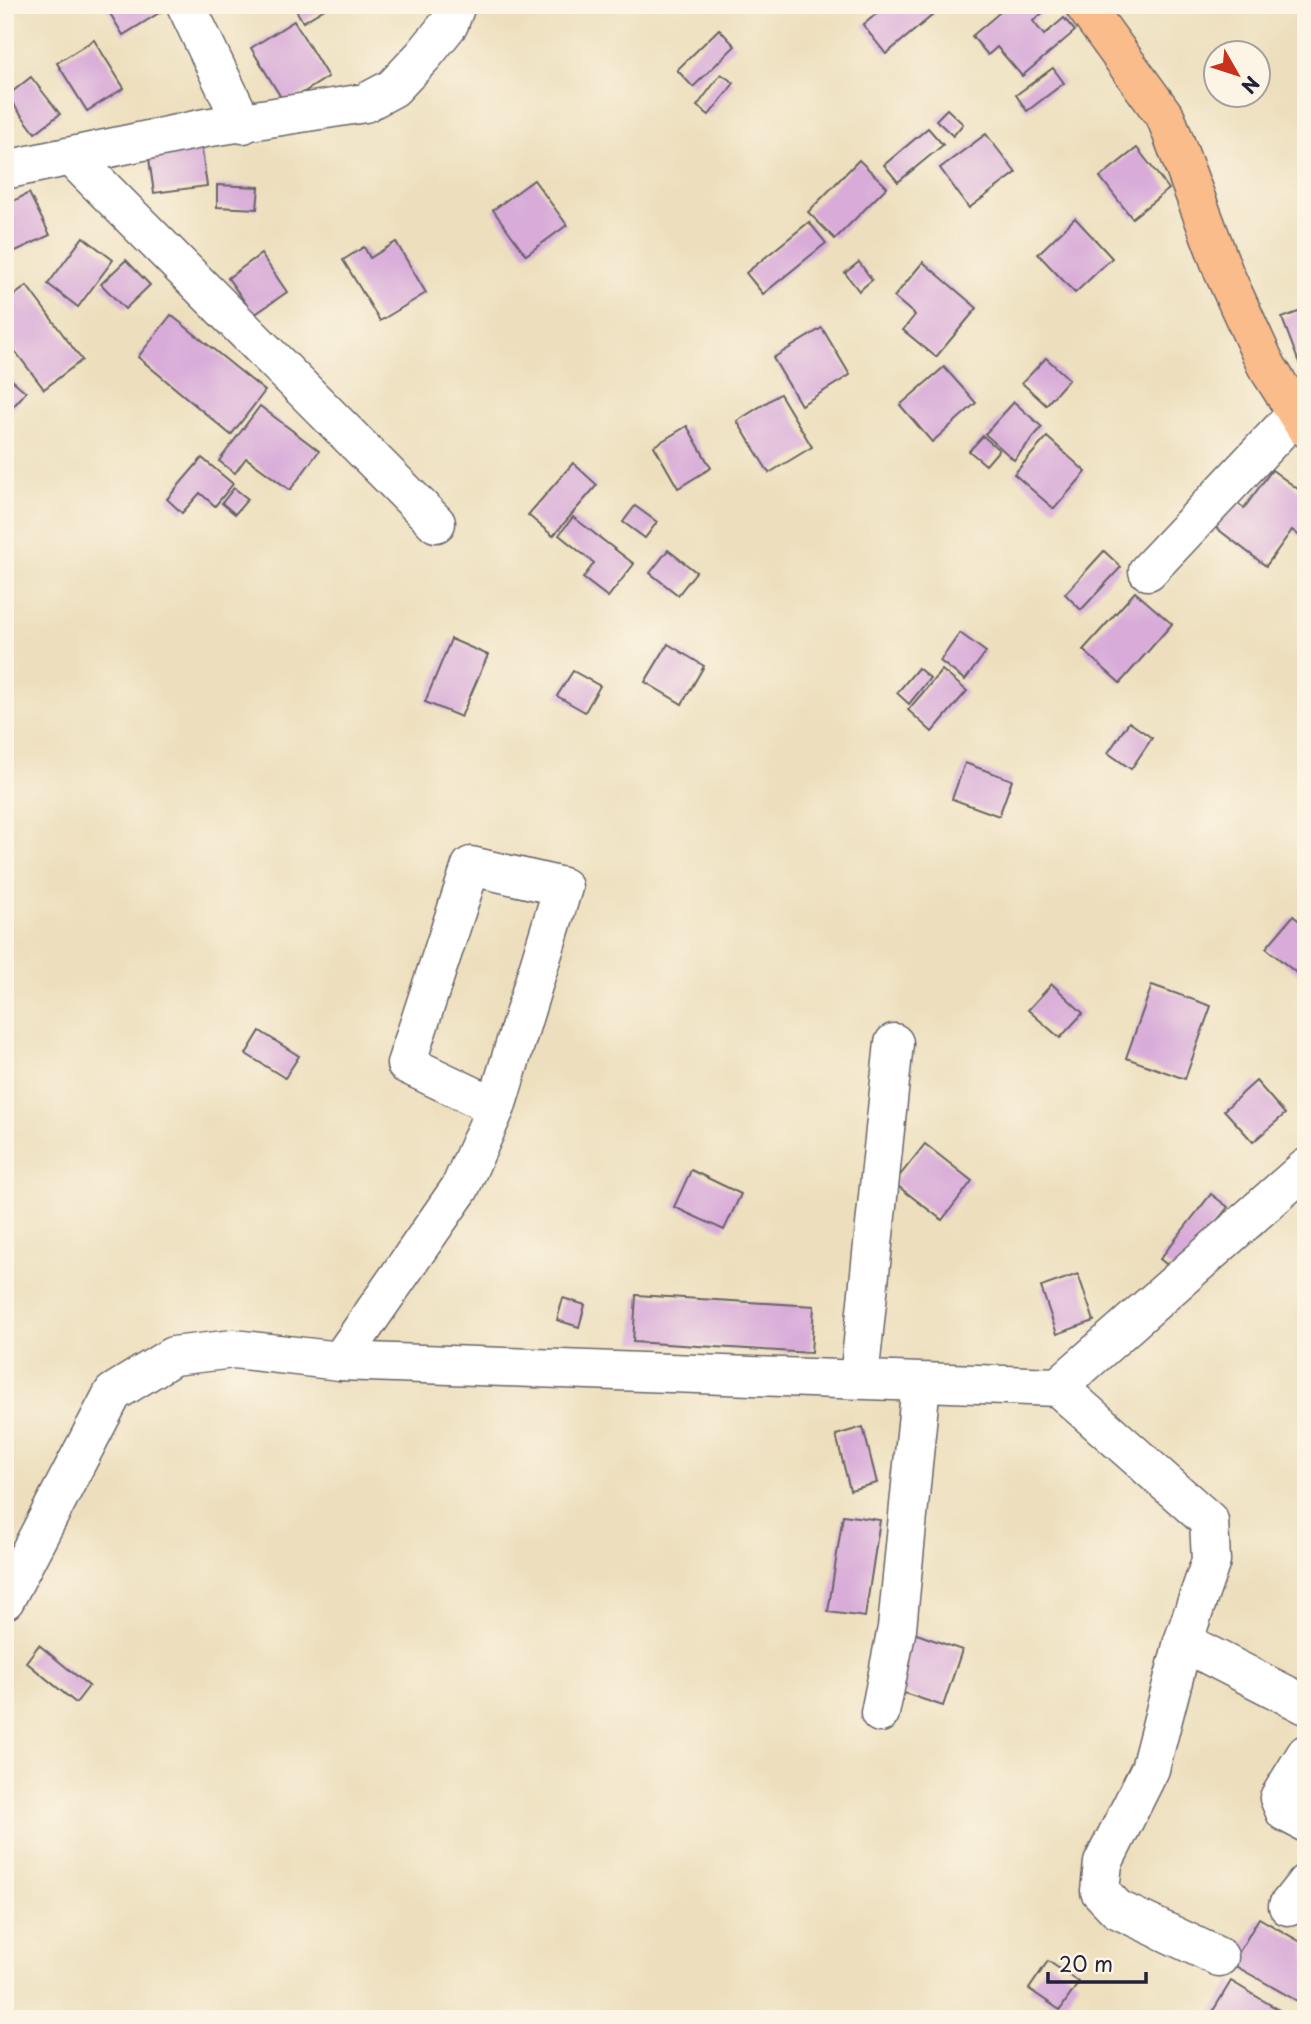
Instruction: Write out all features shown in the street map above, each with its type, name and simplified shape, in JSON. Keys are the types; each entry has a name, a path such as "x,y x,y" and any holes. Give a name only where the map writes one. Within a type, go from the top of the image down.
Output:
{"main road":[{"path":"1084,5 1166,117 1224,273 1266,365 1301,421"}],"street":[{"path":"186,5 243,124"},
{"path":"7,167 72,157 109,146 365,103 393,88 449,24 456,5"},
{"path":"72,157 436,523"},
{"path":"1147,571 1301,421"},
{"path":"340,1362 460,1188 496,1107 562,887 471,866 406,1064 496,1107"},
{"path":"859,1379 894,1043"},
{"path":"1058,1387 1306,1168"},
{"path":"5,1600 17,1551 113,1393 173,1356 234,1349 340,1362 1058,1387 1209,1521 1211,1561 1184,1642 1150,1769 1103,1863 1100,1891 1117,1909 1219,1957"},
{"path":"880,1713 897,1628 921,1383"},
{"path":"1184,1642 1306,1705"},
{"path":"1306,1754 1279,1798 1285,1812 1306,1823"}],"building":[{"path":"105,5 172,5 123,35"},
{"path":"293,5 331,5 303,22"},
{"path":"887,5 937,5 940,9 886,54 863,25"},
{"path":"1002,5 1052,5 1033,21 1044,35 1064,18 1075,31 1022,76 997,47 988,55 972,36 1005,8"},
{"path":"294,21 328,77 285,104 251,48"},
{"path":"719,29 735,46 693,87 677,70"},
{"path":"94,40 124,88 87,111 57,63"},
{"path":"1053,68 1064,83 1027,111 1016,95"},
{"path":"721,74 734,83 709,115 697,106"},
{"path":"31,77 60,114 35,133 7,96"},
{"path":"947,109 963,124 953,136 936,120"},
{"path":"928,128 943,145 898,182 884,165"},
{"path":"986,134 1016,173 969,208 940,168"},
{"path":"201,144 207,186 154,193 148,152"},
{"path":"1137,148 1169,189 1132,218 1100,177"},
{"path":"859,160 887,187 835,239 808,212"},
{"path":"534,180 567,225 526,255 493,210"},
{"path":"217,185 259,187 257,209 217,207"},
{"path":"29,193 50,235 7,255 5,205"},
{"path":"1075,218 1112,258 1075,293 1038,254"},
{"path":"809,222 826,243 763,294 746,273"},
{"path":"83,237 113,260 78,307 48,284"},
{"path":"396,242 426,293 380,321 343,260 364,247 370,258"},
{"path":"261,254 287,292 254,315 228,278"},
{"path":"126,260 150,285 125,309 101,284"},
{"path":"859,262 872,280 859,291 845,273"},
{"path":"923,262 977,308 936,357 903,330 915,315 894,297"},
{"path":"27,286 82,360 44,389 5,338 5,302"},
{"path":"1306,309 1306,366 1301,368 1282,318"},
{"path":"171,315 265,391 231,435 138,357"},
{"path":"822,328 850,375 801,405 773,358"},
{"path":"1046,358 1069,379 1046,405 1022,383"},
{"path":"944,367 976,403 932,442 900,405"},
{"path":"5,374 26,392 5,416"},
{"path":"780,394 812,447 769,473 737,421"},
{"path":"1014,402 1042,427 1014,460 985,434"},
{"path":"260,406 319,451 290,490 246,458 235,473 219,461"},
{"path":"687,426 711,468 678,488 654,446"},
{"path":"983,436 999,450 986,465 969,451"},
{"path":"1047,437 1086,472 1054,509 1014,474"},
{"path":"202,458 233,484 215,506 200,493 182,513 167,499"},
{"path":"573,463 597,485 553,536 528,515"},
{"path":"1272,470 1306,495 1306,534 1302,538 1292,530 1266,566 1215,527 1234,501 1244,508"},
{"path":"234,488 248,499 235,514 222,503"},
{"path":"635,506 657,522 645,538 623,522"},
{"path":"573,517 634,564 608,597 583,578 594,563 559,535"},
{"path":"668,550 696,572 678,595 650,573"},
{"path":"1104,551 1121,567 1081,610 1065,594"},
{"path":"1135,592 1172,624 1120,683 1083,650"},
{"path":"960,633 986,652 965,680 940,661"},
{"path":"451,639 488,655 461,717 425,702"},
{"path":"668,644 704,666 682,704 645,682"},
{"path":"918,668 930,678 909,704 897,693"},
{"path":"942,670 967,691 932,732 908,710"},
{"path":"573,671 600,686 585,712 557,696"},
{"path":"1129,722 1152,738 1131,769 1108,753"},
{"path":"965,763 1012,780 999,816 952,799"},
{"path":"1293,916 1306,926 1306,981 1266,948"},
{"path":"1052,984 1083,1013 1060,1038 1028,1010"},
{"path":"1152,985 1211,1006 1185,1079 1126,1058"},
{"path":"260,1031 299,1056 285,1078 246,1054"},
{"path":"1256,1081 1285,1114 1253,1142 1224,1110"},
{"path":"925,1144 972,1181 942,1220 894,1183"},
{"path":"691,1170 741,1194 724,1230 674,1207"},
{"path":"1211,1194 1228,1207 1176,1272 1160,1259"},
{"path":"1078,1274 1094,1321 1057,1334 1041,1287"},
{"path":"636,1295 814,1306 811,1353 633,1342"},
{"path":"563,1298 585,1305 579,1327 557,1320"},
{"path":"863,1427 877,1483 850,1490 836,1435"},
{"path":"843,1515 880,1520 865,1617 828,1612"},
{"path":"911,1632 962,1650 943,1706 892,1689"},
{"path":"39,1645 89,1686 76,1703 26,1662"},
{"path":"1259,1918 1306,1945 1306,1991 1299,2002 1232,1964"},
{"path":"1048,1961 1079,1982 1060,2010 1029,1989"},
{"path":"1231,1981 1294,2019 1208,2019"}]}
